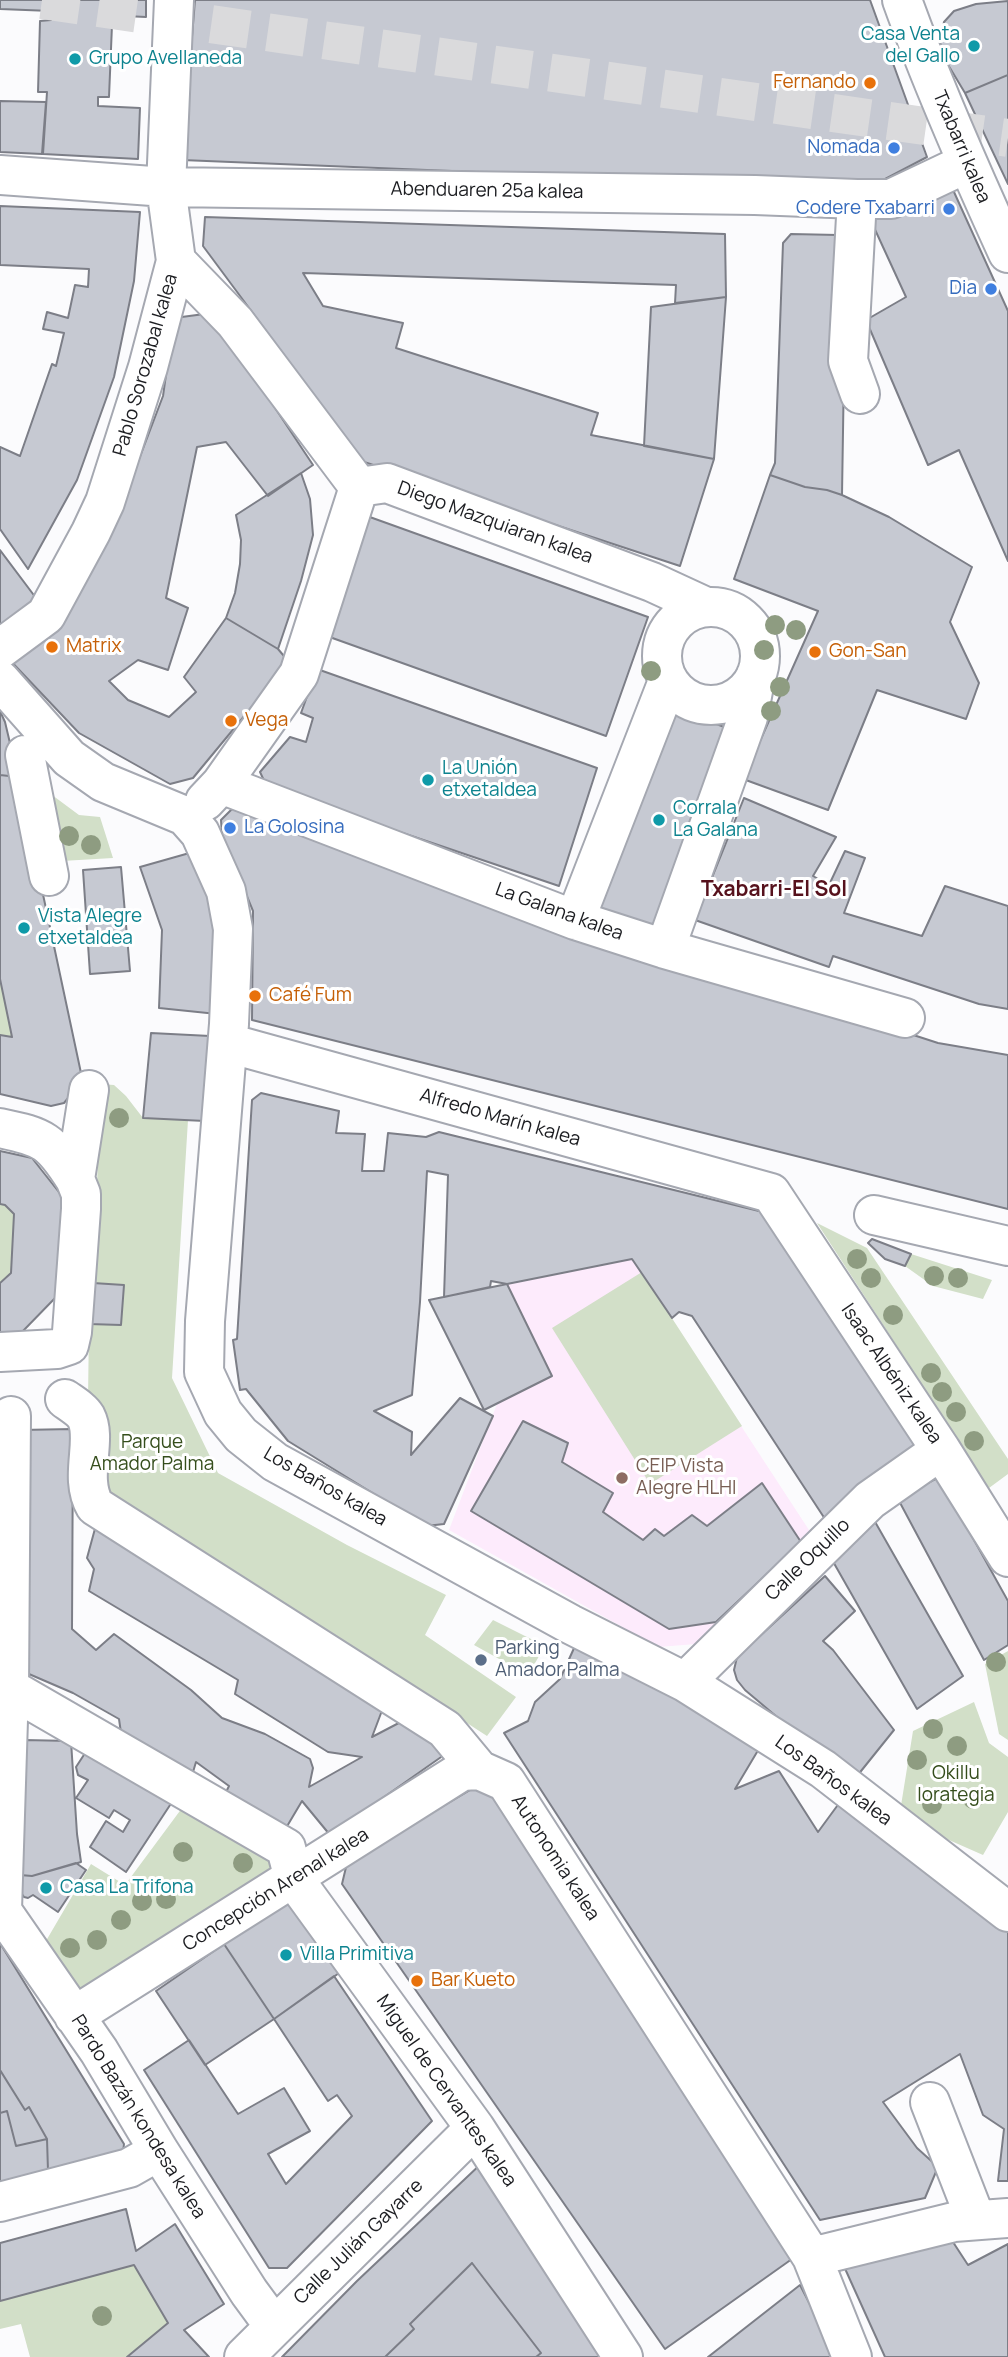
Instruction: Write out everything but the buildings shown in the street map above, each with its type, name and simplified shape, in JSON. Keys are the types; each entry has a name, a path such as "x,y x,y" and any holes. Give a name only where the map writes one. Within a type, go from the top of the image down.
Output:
{"street":[{"name":"Pablo Sorozabal kalea","path":"0,649 46,615 105,502 148,367 176,261 166,187 174,0"},
{"name":"Txabarri kalea","path":"902,0 967,163 1008,253"},
{"name":"Abenduaren 25a kalea","path":"0,175 166,187 891,199 967,163"},
{"path":"857,199 848,360 860,394"},
{"path":"0,680 69,758 103,782 185,816 201,805 220,784 299,674 359,487 235,322 176,261"},
{"name":"Diego Mazquiaran kalea","path":"359,487 387,483 652,582 704,606"},
{"path":"665,949 748,717 760,661 754,632 745,620 733,612 704,606 680,617 670,627 661,653 663,667 668,681 678,693 691,701 714,705 736,698 748,688 756,675"},
{"path":"575,919 668,681"},
{"path":"25,755 49,876"},
{"name":"La Galana kalea","path":"220,784 575,919 665,949 905,1018"},
{"name":"Los Baños kalea","path":"185,816 200,833 226,891 233,929 228,1042 204,1359 204,1372 223,1413 241,1435 275,1462 570,1624 685,1682 823,1769 887,1820 1001,1892"},
{"name":"Alfredo Marín kalea","path":"228,1042 771,1193"},
{"path":"75,1179 89,1090"},
{"path":"0,1352 57,1349 69,1345 81,1209 75,1179 62,1158 46,1141 15,1131"},
{"name":"Isaac Albéniz kalea","path":"771,1193 942,1450 1008,1557"},
{"path":"874,1215 1008,1246"},
{"name":"Autonomia kalea","path":"65,1399 86,1415 89,1425 87,1484 94,1507 444,1729 479,1770 506,1782 813,2257 852,2357"},
{"path":"1,1909 9,1688 8,1440"},
{"name":"Calle Oquillo","path":"685,1682 870,1500 942,1450"},
{"name":"Miguel de Cervantes kalea","path":"9,1688 286,1848 293,1879 475,2128 623,2357"},
{"name":"Concepción Arenal kalea","path":"74,2017 462,1771 479,1770"},
{"name":"Pardo Bazán kondesa kalea","path":"1,1909 74,2017 100,2050 159,2151 249,2292 274,2326"},
{"path":"813,2257 954,2222 992,2219 930,2102"},
{"name":"Calle Julián Gayarre","path":"244,2357 475,2128"},
{"path":"0,2202 129,2168 159,2151"}],"shaded area":[{"name":"CEIP Vista Alegre HLHI","path":"632,1259 809,1530 815,1544 709,1643 658,1647 449,1530 497,1404 551,1376 507,1284"}],"green space":[{"path":"48,792 79,815 100,817 113,858 62,861"},
{"path":"0,979 12,1037 0,1035"},
{"name":"Parque Amador Palma","path":"101,1084 114,1085 143,1118 188,1120 172,1378 218,1473 347,1545 446,1595 425,1635 516,1697 487,1736 224,1572 100,1486 88,1400 89,1324 121,1325 93,1283"},
{"path":"0,1204 14,1214 11,1273 0,1283"},
{"path":"817,1223 867,1248 1008,1459 1008,1474 989,1488"},
{"path":"911,1254 992,1280 983,1299 933,1286 905,1266"},
{"path":"642,1272 742,1426 650,1484 552,1328"},
{"path":"493,1620 545,1646 528,1675 474,1645"},
{"path":"1008,1651 1008,1740 999,1734 985,1664"},
{"name":"Okillu lorategia","path":"974,1702 989,1743 1008,1757 1008,1812 983,1855 899,1818 913,1731"},
{"path":"185,1804 274,1857 274,1880 78,2006 43,1946 91,1864 125,1885"},
{"path":"134,2265 168,2323 127,2357 30,2357 21,2324 0,2329 0,2301"}],"tunnel":[{"path":"42,0 1008,138"}],"place":[{"name":"Casa Venta del Gallo","path":"974,46"},
{"name":"Grupo Avellaneda","path":"75,59"},
{"name":"Fernando","path":"870,83"},
{"name":"Nomada","path":"894,148"},
{"name":"Codere Txabarri","path":"949,209"},
{"name":"Dia","path":"991,289"},
{"name":"Matrix","path":"52,647"},
{"name":"Gon-San","path":"815,652"},
{"name":"Vega","path":"231,721"},
{"name":"La Unión etxetaldea","path":"428,780"},
{"name":"Corrala La Galana","path":"659,820"},
{"name":"La Golosina","path":"230,828"},
{"name":"Vista Alegre etxetaldea","path":"24,928"},
{"name":"Café Fum","path":"255,996"},
{"name":"CEIP Vista Alegre HLHI","path":"622,1478"},
{"name":"Parking Amador Palma","path":"481,1660"},
{"name":"Casa La Trifona","path":"46,1888"},
{"name":"Villa Primitiva","path":"286,1955"},
{"name":"Bar Kueto","path":"417,1981"}],"district":[{"name":"Txabarri-El Sol","path":"774,890"}]}
